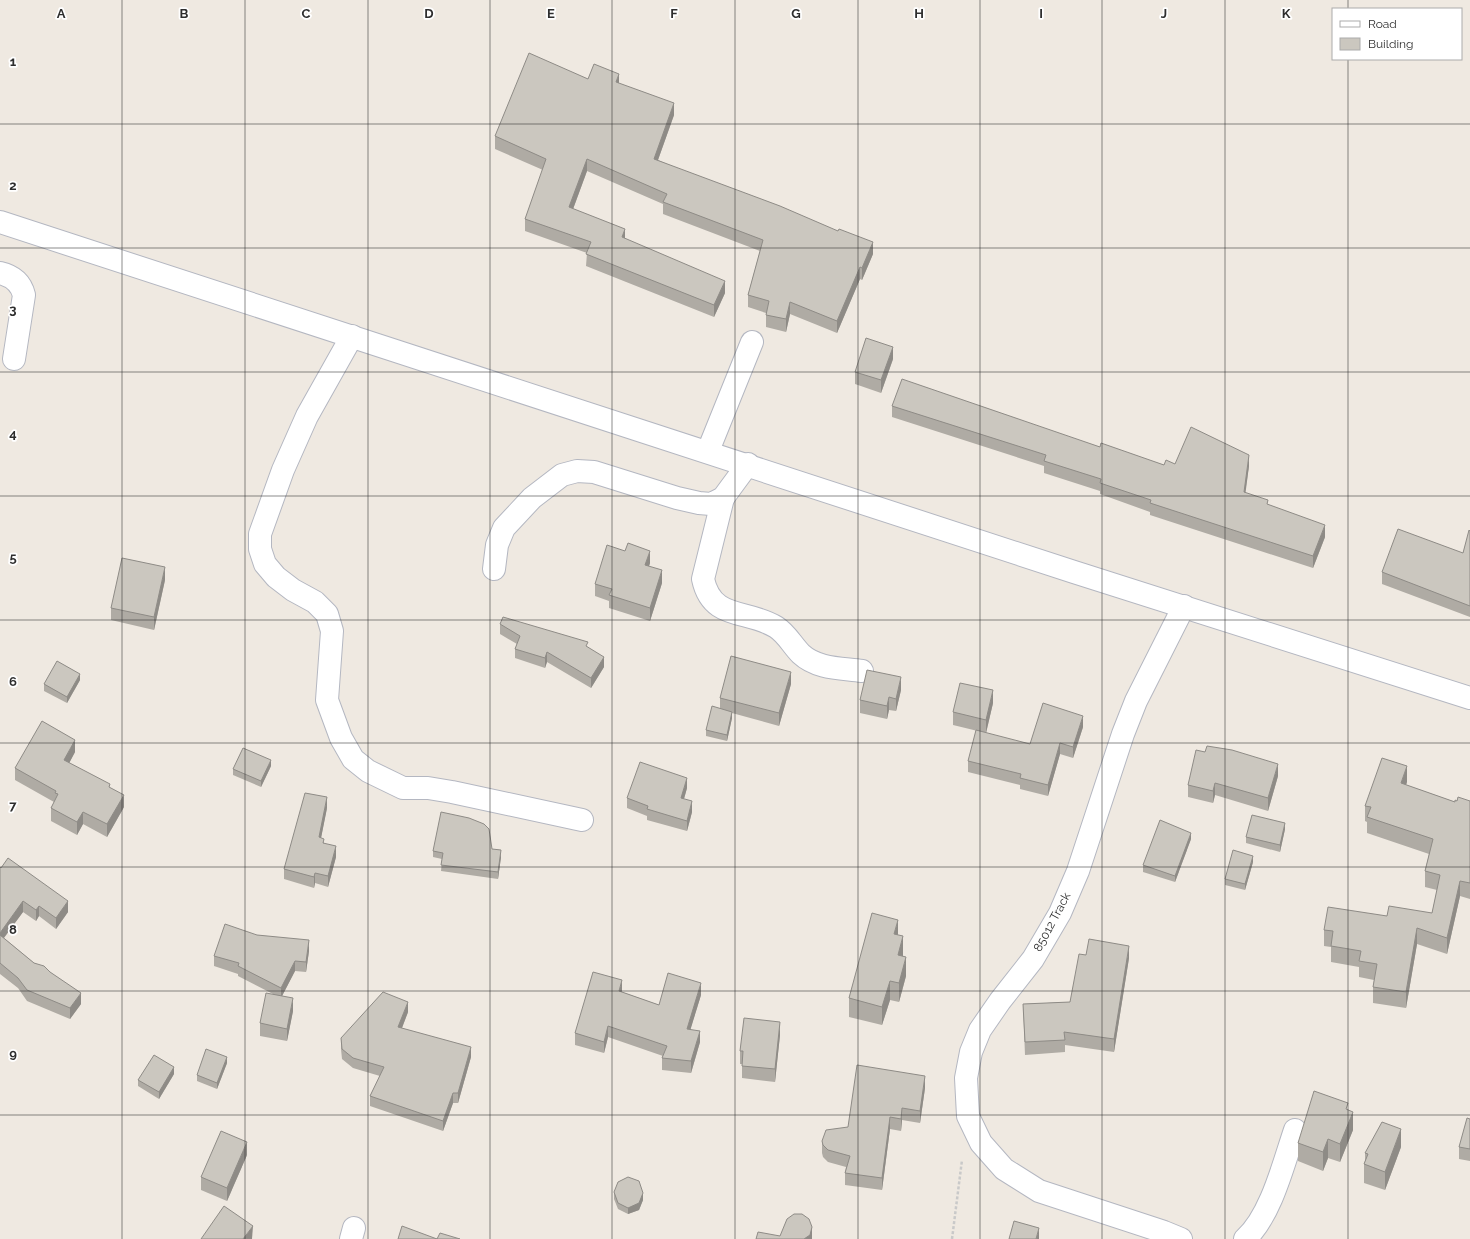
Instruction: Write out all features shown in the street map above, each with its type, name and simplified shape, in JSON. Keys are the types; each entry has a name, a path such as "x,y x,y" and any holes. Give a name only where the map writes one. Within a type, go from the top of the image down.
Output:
{"street":[{"path":"0,222 1470,698"},
{"path":"0,273 17,280 22,287 24,295 14,359"},
{"path":"352,336 307,416 283,470 260,534 260,549 265,564 276,577 293,590 315,602 327,614 332,631 328,700 341,738 353,759 368,771 403,788 428,788 452,792 582,820"},
{"path":"708,451 752,342"},
{"path":"748,464 723,498 703,579 705,588 711,600 720,608 764,621 777,627 789,638 801,654 814,662 824,666 862,671"},
{"path":"494,568 498,545 504,528 532,498 562,475 577,470 607,476 699,503 711,504 723,498"},
{"name":"85012 Track","path":"1181,1239 1039,1191 1017,1179 1004,1169 981,1142 968,1116 966,1078 971,1052 980,1030 1000,1001 1033,959 1060,913 1078,871 1123,734 1143,687 1184,606"},
{"path":"1245,1239 1262,1218 1281,1173 1295,1130"}],"path":[{"path":"952,1239 963,1153"}],"building":[{"path":"529,53 588,79 594,64 619,74 616,82 674,103 654,159 780,206 838,231 839,229 873,242 862,268 860,267 837,321 790,302 786,319 766,315 769,301 748,295 763,240 663,202 667,194 587,159 569,207 625,229 622,237 725,281 714,305 586,254 591,242 525,219 546,159 495,136"},
{"path":"866,338 893,347 881,380 855,372"},
{"path":"902,379 1100,447 1101,443 1164,465 1166,460 1175,464 1191,427 1249,455 1244,492 1268,500 1267,504 1325,525 1313,556 1150,503 1151,500 1100,483 1101,479 1044,461 1046,455 892,406"},
{"path":"1398,529 1463,553 1469,530 1470,531 1470,606 1382,572"},
{"path":"628,543 650,551 645,565 662,570 650,608 609,595 612,589 595,584 607,545 625,551"},
{"path":"122,558 165,567 154,617 111,608"},
{"path":"503,617 588,642 586,646 604,657 591,678 547,652 545,658 515,649 520,636 500,624"},
{"path":"731,656 791,672 779,713 720,698"},
{"path":"57,661 80,674 67,697 44,684"},
{"path":"867,670 901,677 896,699 889,697 887,706 860,700"},
{"path":"960,683 993,690 986,720 953,712"},
{"path":"1043,703 1083,716 1073,747 1060,743 1048,785 1020,778 1021,774 968,761 976,730 1030,744"},
{"path":"712,706 732,712 727,735 706,730"},
{"path":"42,721 75,740 64,760 110,784 109,787 124,795 107,824 83,812 77,822 51,808 58,794 55,793 56,791 15,768"},
{"path":"1207,746 1232,750 1278,764 1268,798 1215,783 1213,791 1188,785 1196,750 1205,752"},
{"path":"243,748 271,760 261,781 233,769"},
{"path":"1382,758 1407,766 1401,783 1455,802 1455,800 1457,801 1458,797 1470,801 1470,883 1460,881 1447,938 1417,928 1406,992 1373,987 1377,964 1359,961 1361,951 1331,946 1333,931 1324,930 1328,907 1387,916 1389,906 1432,913 1440,875 1425,871 1433,839 1367,817 1371,807 1365,806"},
{"path":"640,762 687,778 681,798 692,801 687,821 647,809 648,806 627,798"},
{"path":"305,793 327,797 319,837 324,839 323,843 336,846 328,876 315,873 314,877 284,869"},
{"path":"441,812 469,818 484,824 489,829 492,849 501,850 498,872 441,865 443,853 433,851"},
{"path":"1252,815 1285,823 1280,845 1246,837"},
{"path":"1160,820 1191,833 1175,876 1143,865"},
{"path":"1233,850 1253,856 1245,884 1225,879"},
{"path":"8,858 68,901 56,918 39,906 36,910 23,901 0,933 0,867 1,868"},
{"path":"872,913 898,920 894,934 903,936 898,955 906,957 899,983 890,981 882,1007 849,998"},
{"path":"225,924 257,935 309,940 306,962 295,961 281,988 238,966 239,963 214,956"},
{"path":"0,935 34,963 44,966 50,972 81,993 70,1008 27,990 18,978 0,963"},
{"path":"1089,939 1129,946 1114,1039 1064,1032 1065,1040 1025,1042 1023,1004 1070,1002 1079,954 1086,955"},
{"path":"593,972 622,980 619,991 659,1005 668,973 701,983 687,1029 700,1031 691,1061 662,1058 667,1046 608,1026 604,1042 575,1033"},
{"path":"383,992 408,1002 398,1027 471,1047 458,1093 453,1093 443,1121 370,1096 384,1067 353,1058 342,1049 341,1038"},
{"path":"266,993 293,998 287,1029 260,1023"},
{"path":"744,1018 780,1022 775,1069 742,1066 743,1051 740,1051"},
{"path":"206,1049 227,1057 217,1083 197,1075"},
{"path":"154,1055 174,1067 159,1092 138,1080"},
{"path":"857,1065 925,1076 920,1111 902,1108 901,1119 890,1117 882,1178 845,1173 850,1156 828,1150 823,1145 822,1141 826,1130 848,1127"},
{"path":"1314,1091 1348,1103 1346,1109 1353,1112 1340,1144 1328,1139 1323,1152 1298,1143"},
{"path":"1467,1118 1470,1119 1470,1149 1459,1147"},
{"path":"1382,1122 1401,1129 1385,1172 1364,1164 1368,1154 1365,1153"},
{"path":"221,1131 247,1142 227,1188 201,1177"},
{"path":"628,1177 639,1181 643,1193 639,1203 628,1208 618,1203 614,1192 618,1182"},
{"path":"224,1206 253,1226 243,1239 201,1239"},
{"path":"794,1214 802,1214 809,1219 812,1227 810,1235 804,1239 756,1239 758,1232 780,1236 787,1219"},
{"path":"1014,1221 1039,1228 1036,1239 1009,1239"},
{"path":"402,1226 437,1239 398,1239"},
{"path":"440,1233 460,1239 437,1239"}]}
